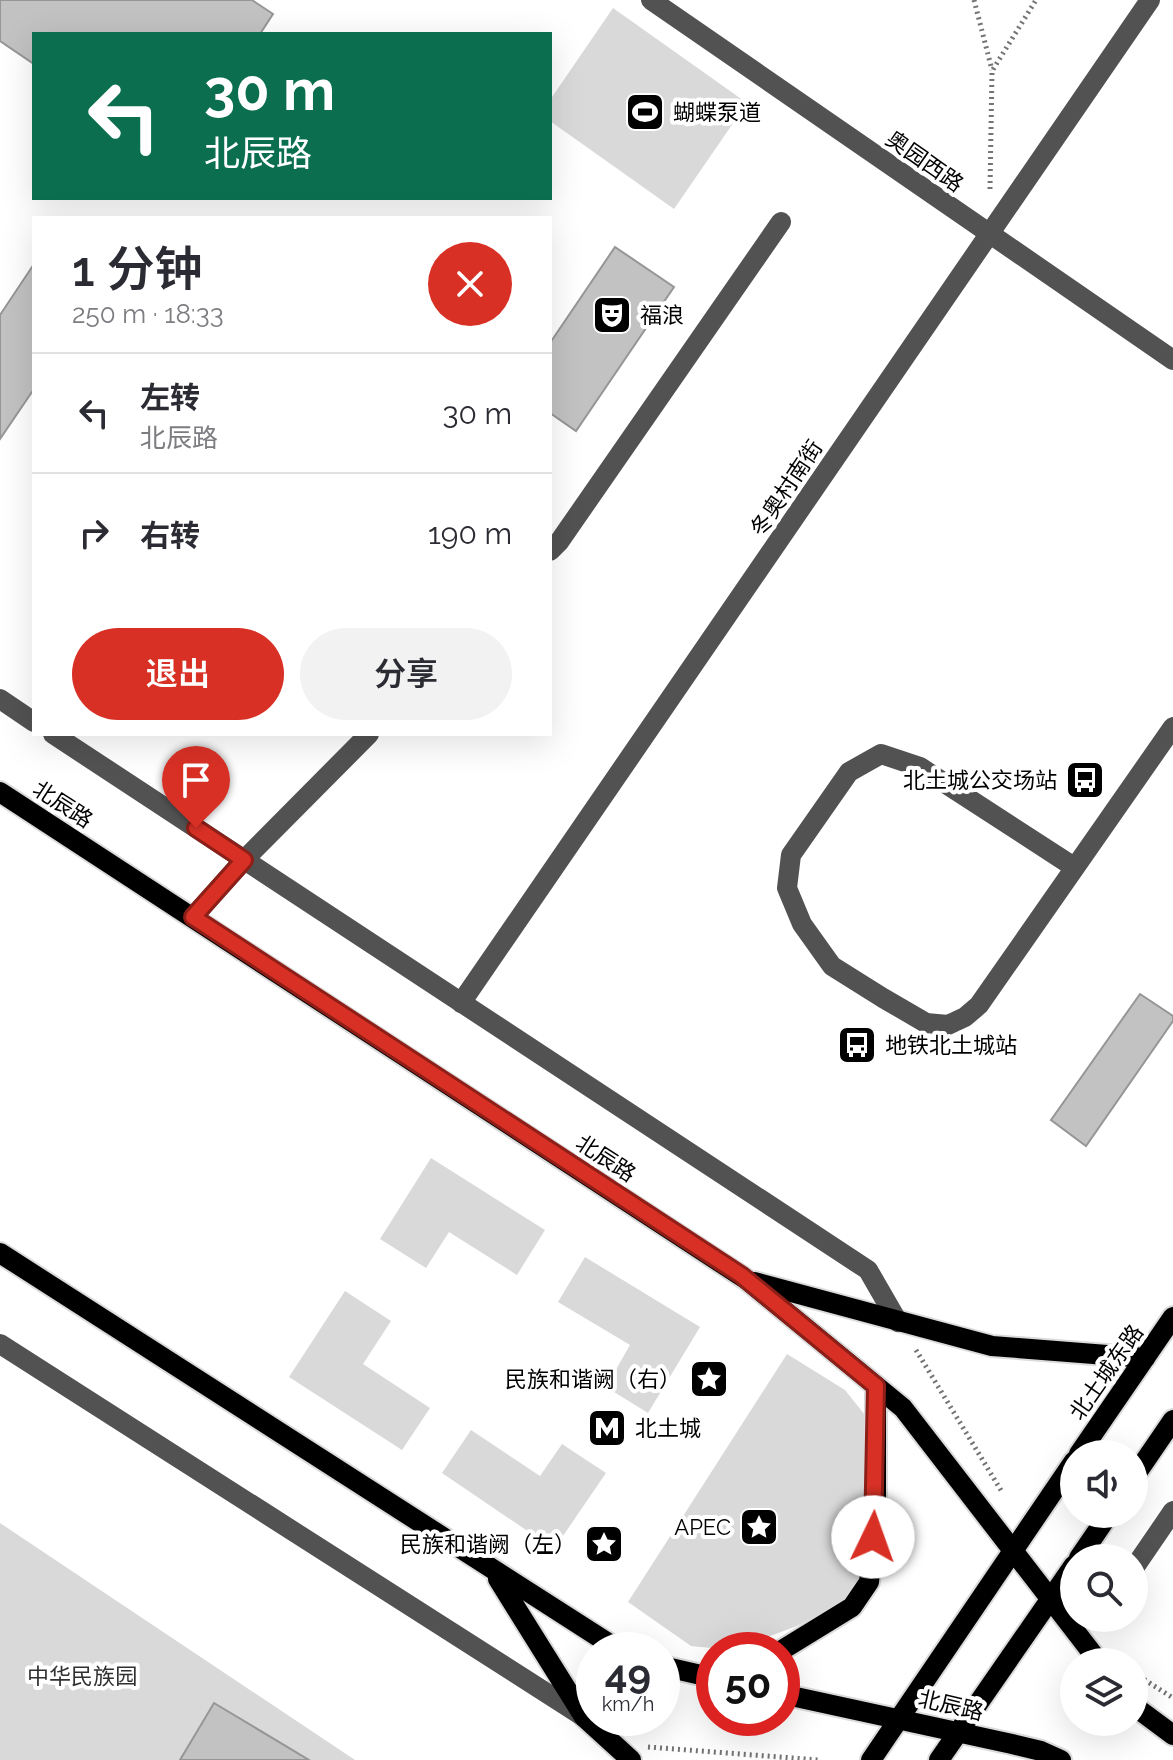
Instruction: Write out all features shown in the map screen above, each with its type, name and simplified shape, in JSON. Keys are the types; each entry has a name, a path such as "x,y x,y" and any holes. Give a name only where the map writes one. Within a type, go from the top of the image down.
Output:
{"main road":[{"name":"北辰路","path":"0,792 747,1280 903,1408 1088,1648"},
{"path":"0,1253 590,1632"},
{"path":"747,1280 992,1346 1145,1358"},
{"name":"北土城东路","path":"1089,1440 1173,1317"},
{"path":"800,1639 852,1607 869,1582 876,1514 876,1386"},
{"path":"1148,1457 1173,1420"},
{"path":"871,1760 1060,1482"},
{"path":"494,1572 576,1704"},
{"path":"939,1760 1060,1585"},
{"name":"北辰路","path":"800,1698 958,1731 1041,1751 1061,1760"},
{"path":"1148,1716 1173,1735"},
{"path":"604,1736 631,1760"}],"street":[{"name":"奥园西路","path":"651,0 1173,360"},
{"name":"冬奥村南街","path":"461,1003 1150,0"},
{"path":"552,549 781,222"},
{"path":"0,699 32,721"},
{"path":"1074,867 920,767 881,754 849,772 791,855 787,888 802,924 832,966 926,1023 948,1025 965,1017 979,1005 1173,727"},
{"path":"56,736 868,1270 898,1322"},
{"path":"193,917 244,860 367,736"},
{"path":"0,1344 576,1712"},
{"path":"1148,1548 1173,1511"},
{"path":"1050,1600 1060,1600"}],"path":[{"path":"974,0 992,71 990,190"},
{"path":"992,71 1036,0"},
{"path":"898,1322 988,1471"},
{"path":"1148,1682 1173,1698"},
{"path":"613,1744 819,1760"}],"green space":[{"name":"蝴蝶泵道","path":"613,8 747,103 674,209 552,122 552,97"},
{"path":"431,1158 545,1230 517,1275 449,1232 426,1268 380,1239"},
{"path":"585,1257 700,1327 648,1413 606,1387 630,1345 558,1302"},
{"path":"345,1291 391,1321 363,1364 430,1408 402,1450 289,1377"},
{"path":"787,1354 845,1390 865,1415 876,1439 863,1579 846,1600 781,1632 696,1632 696,1646 680,1638 680,1632 671,1632 628,1602"},
{"path":"471,1430 540,1476 562,1444 606,1473 554,1549 442,1473"},
{"name":"中华民族园","path":"0,1523 355,1760 0,1760"}],"building":[{"path":"0,0 252,0 273,14 261,32 32,32 32,63 0,41"},
{"name":"福浪","path":"615,247 674,287 576,431 552,414 552,340"},
{"path":"32,267 32,392 0,439 0,315"},
{"path":"1140,994 1173,1016 1173,1021 1086,1146 1051,1120"},
{"path":"214,1703 309,1760 180,1760"}],"place":[{"name":"蝴蝶泵道","path":"645,112"},
{"name":"福浪","path":"612,315"},
{"name":"北土城公交场站","path":"1085,780"},
{"name":"地铁北土城站","path":"857,1045"},
{"name":"民族和谐阙（右）","path":"709,1379"},
{"name":"北土城","path":"607,1428"},
{"name":"APEC","path":"759,1527"},
{"name":"民族和谐阙（左）","path":"604,1544"}],"route":[{"path":"196,828 244,860 193,917 741,1275 876,1386 876,1514 873,1537"}]}
